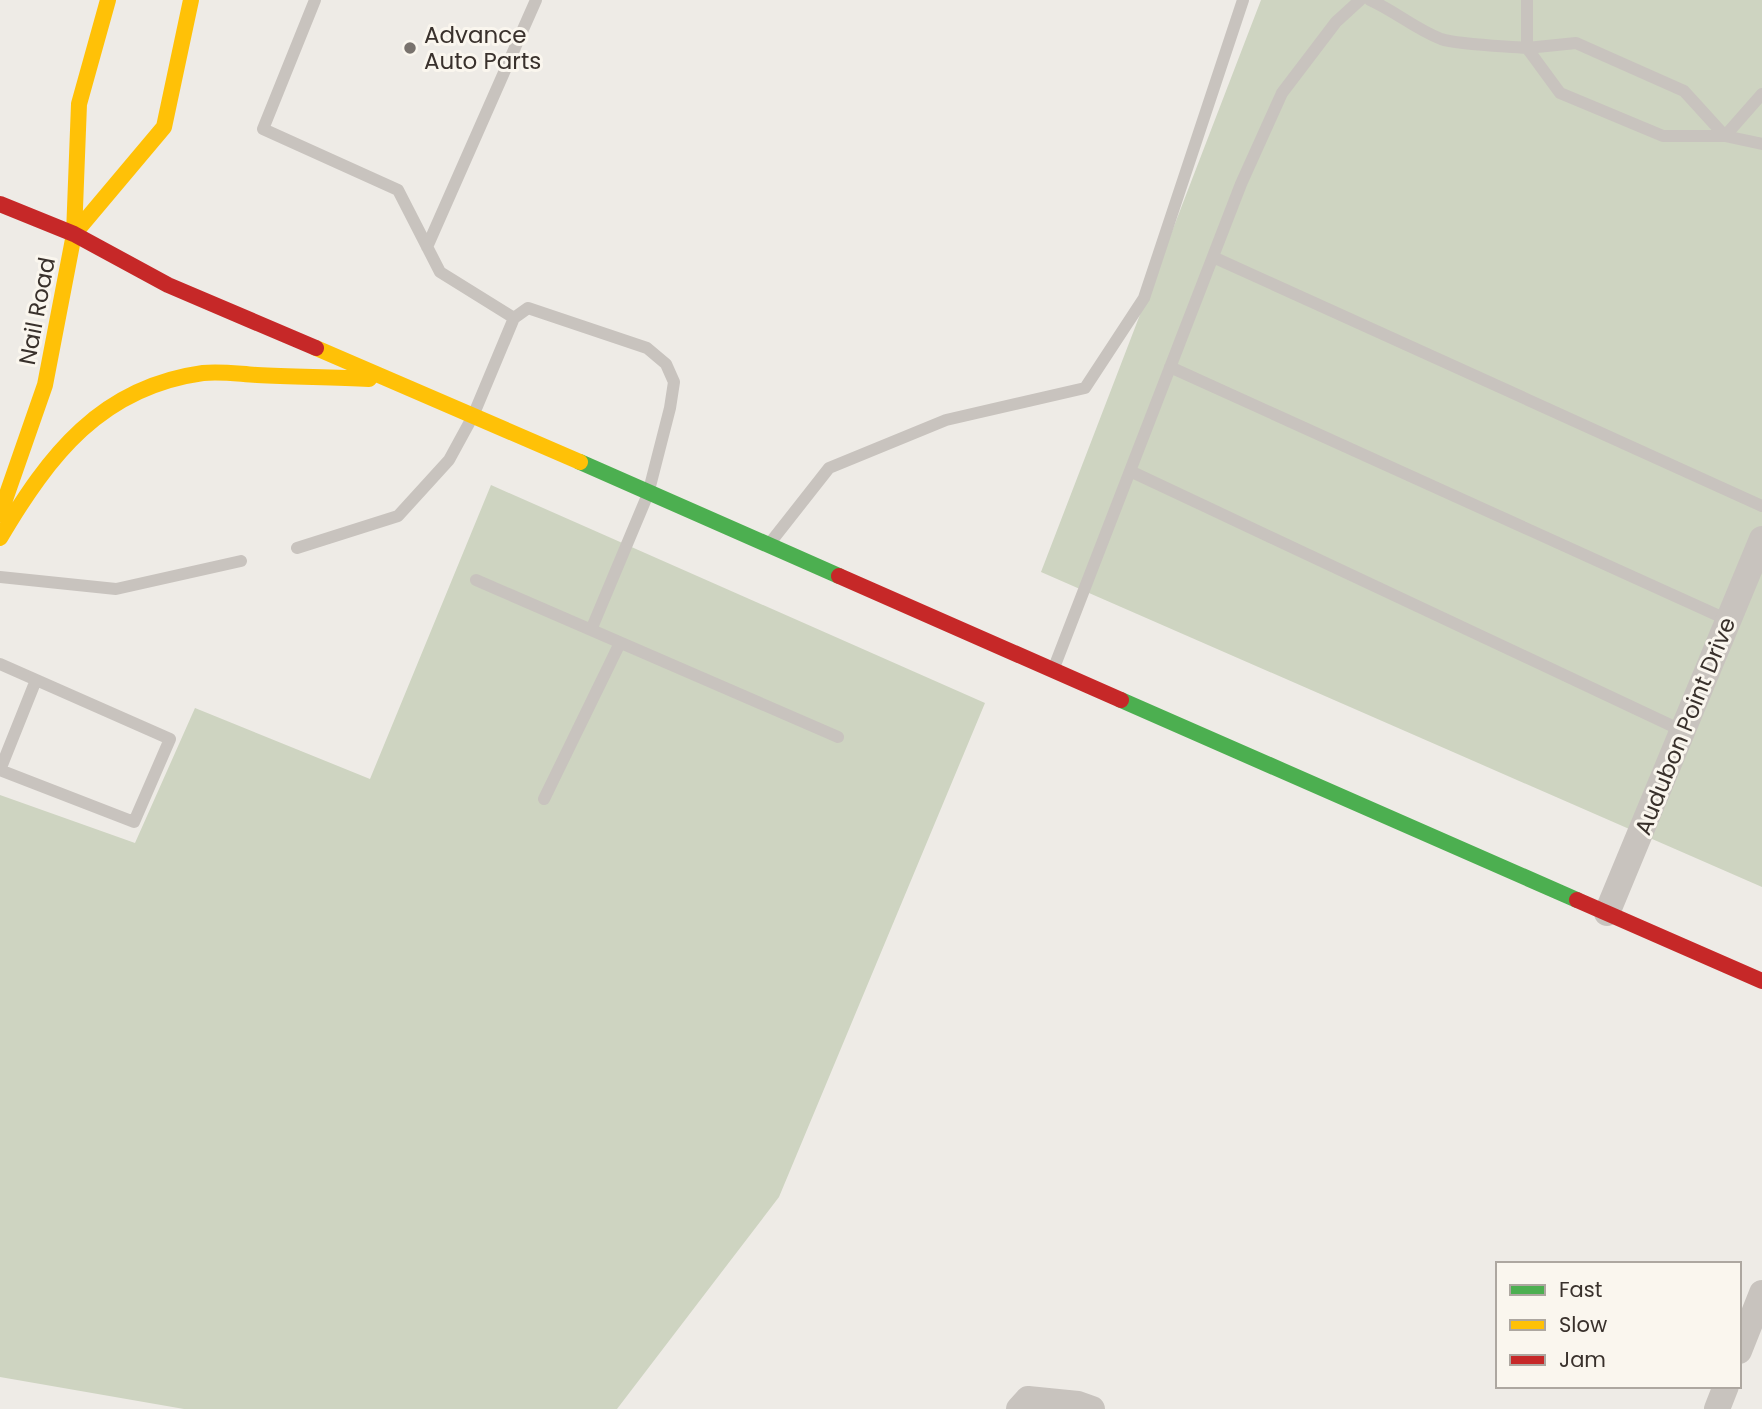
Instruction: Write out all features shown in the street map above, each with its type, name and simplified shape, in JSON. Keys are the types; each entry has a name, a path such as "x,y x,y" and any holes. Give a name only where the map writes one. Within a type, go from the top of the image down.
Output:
{"main road":[{"name":"Nail Road","path":"0,514 46,385 74,234 79,104 108,0"},
{"name":"Nail Road","path":"74,234 164,127 191,0"},
{"path":"0,204 74,234 168,285 392,380 1762,981"},
{"path":"0,538 19,505 56,453 100,410 117,400 160,383 204,373 392,380"}],"street":[{"name":"Audubon Point Drive","path":"1607,913 1762,539"},
{"path":"1741,1346 1762,1293"},
{"path":"1717,1409 1725,1388"},
{"path":"1019,1409 1028,1399 1078,1404 1093,1409"}],"lane":[{"path":"315,0 262,130 398,190 440,272 514,318"},
{"path":"427,247 537,0"},
{"path":"767,546 829,468 946,420 1085,388 1144,298 1243,0"},
{"path":"1053,671 1241,184 1282,93 1336,22 1360,0"},
{"path":"1370,0 1384,6 1409,24 1443,40 1527,48 1576,43 1684,91 1725,136"},
{"path":"1527,0 1527,48 1560,93 1663,136 1725,136 1762,144"},
{"path":"1725,136 1762,94"},
{"path":"1213,257 1762,506"},
{"path":"297,548 398,516 449,460 473,416 514,318 528,309 647,348 666,364 674,382 648,494 591,630"},
{"path":"1170,367 1728,620"},
{"path":"1130,471 1683,732"},
{"path":"0,577 116,589 241,561"},
{"path":"476,580 838,737"},
{"path":"544,799 620,643"},
{"path":"0,664 170,738 134,822 0,770 36,680"}],"green space":[{"path":"1261,0 1762,0 1762,887 1041,572"},
{"path":"491,485 985,703 779,1197 617,1409 184,1409 0,1377 0,795 135,843 195,708 370,779"}],"traffic: fast":[{"path":"580,462 839,576"},
{"path":"1121,700 1577,900"}],"traffic: slow":[{"path":"0,514 45,385 74,234 79,104 108,0"},
{"path":"74,234 164,127 191,0"},
{"path":"316,348 580,462"},
{"path":"0,538 38,479 59,453 107,409 135,393 167,381 210,372 369,379"}],"traffic: jam":[{"path":"0,204 74,234 168,285 316,348"},
{"path":"839,576 1121,700"},
{"path":"1577,900 1762,981"}],"place":[{"name":"Advance Auto Parts","path":"410,48"}]}
